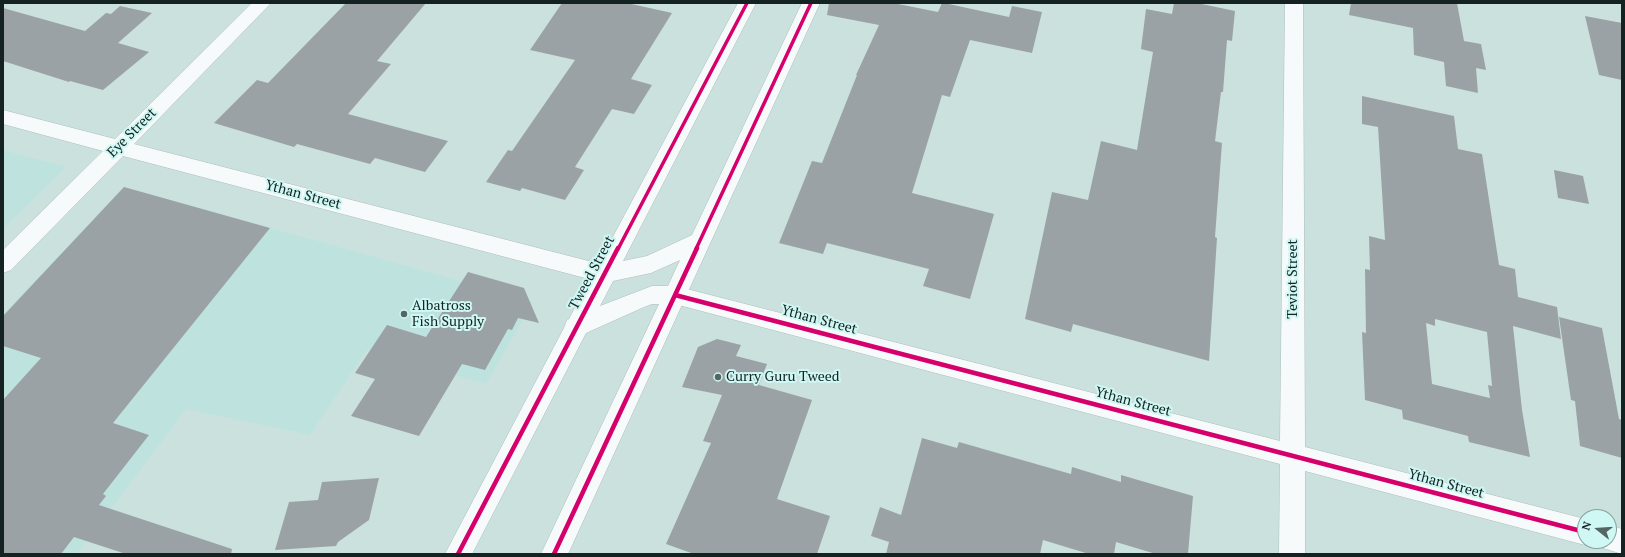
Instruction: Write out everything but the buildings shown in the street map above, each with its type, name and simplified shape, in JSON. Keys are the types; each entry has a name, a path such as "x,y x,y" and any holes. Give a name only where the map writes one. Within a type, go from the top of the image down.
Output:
{"street":[{"name":"Eye Street","path":"3,264 262,3"},
{"name":"Tweed Street","path":"458,554 747,3"},
{"path":"554,554 811,3"},
{"name":"Teviot Street","path":"1292,554 1294,3"},
{"name":"Ythan Street","path":"3,117 604,274"},
{"path":"604,274 651,264 701,240"},
{"name":"Ythan Street","path":"576,328 637,300 652,295 675,295 1577,530"}],"shaded area":[{"path":"3,150 66,167 3,229"},
{"path":"124,187 533,302 486,384 367,350 310,435 186,409 77,554 3,554 3,314"}],"cycle path":[{"path":"458,554 747,3"},
{"path":"554,554 811,3"},
{"path":"675,295 1577,530"}],"place":[{"name":"Albatross Fish Supply","path":"404,314"},
{"name":"Curry Guru Tweed","path":"718,377"}]}
